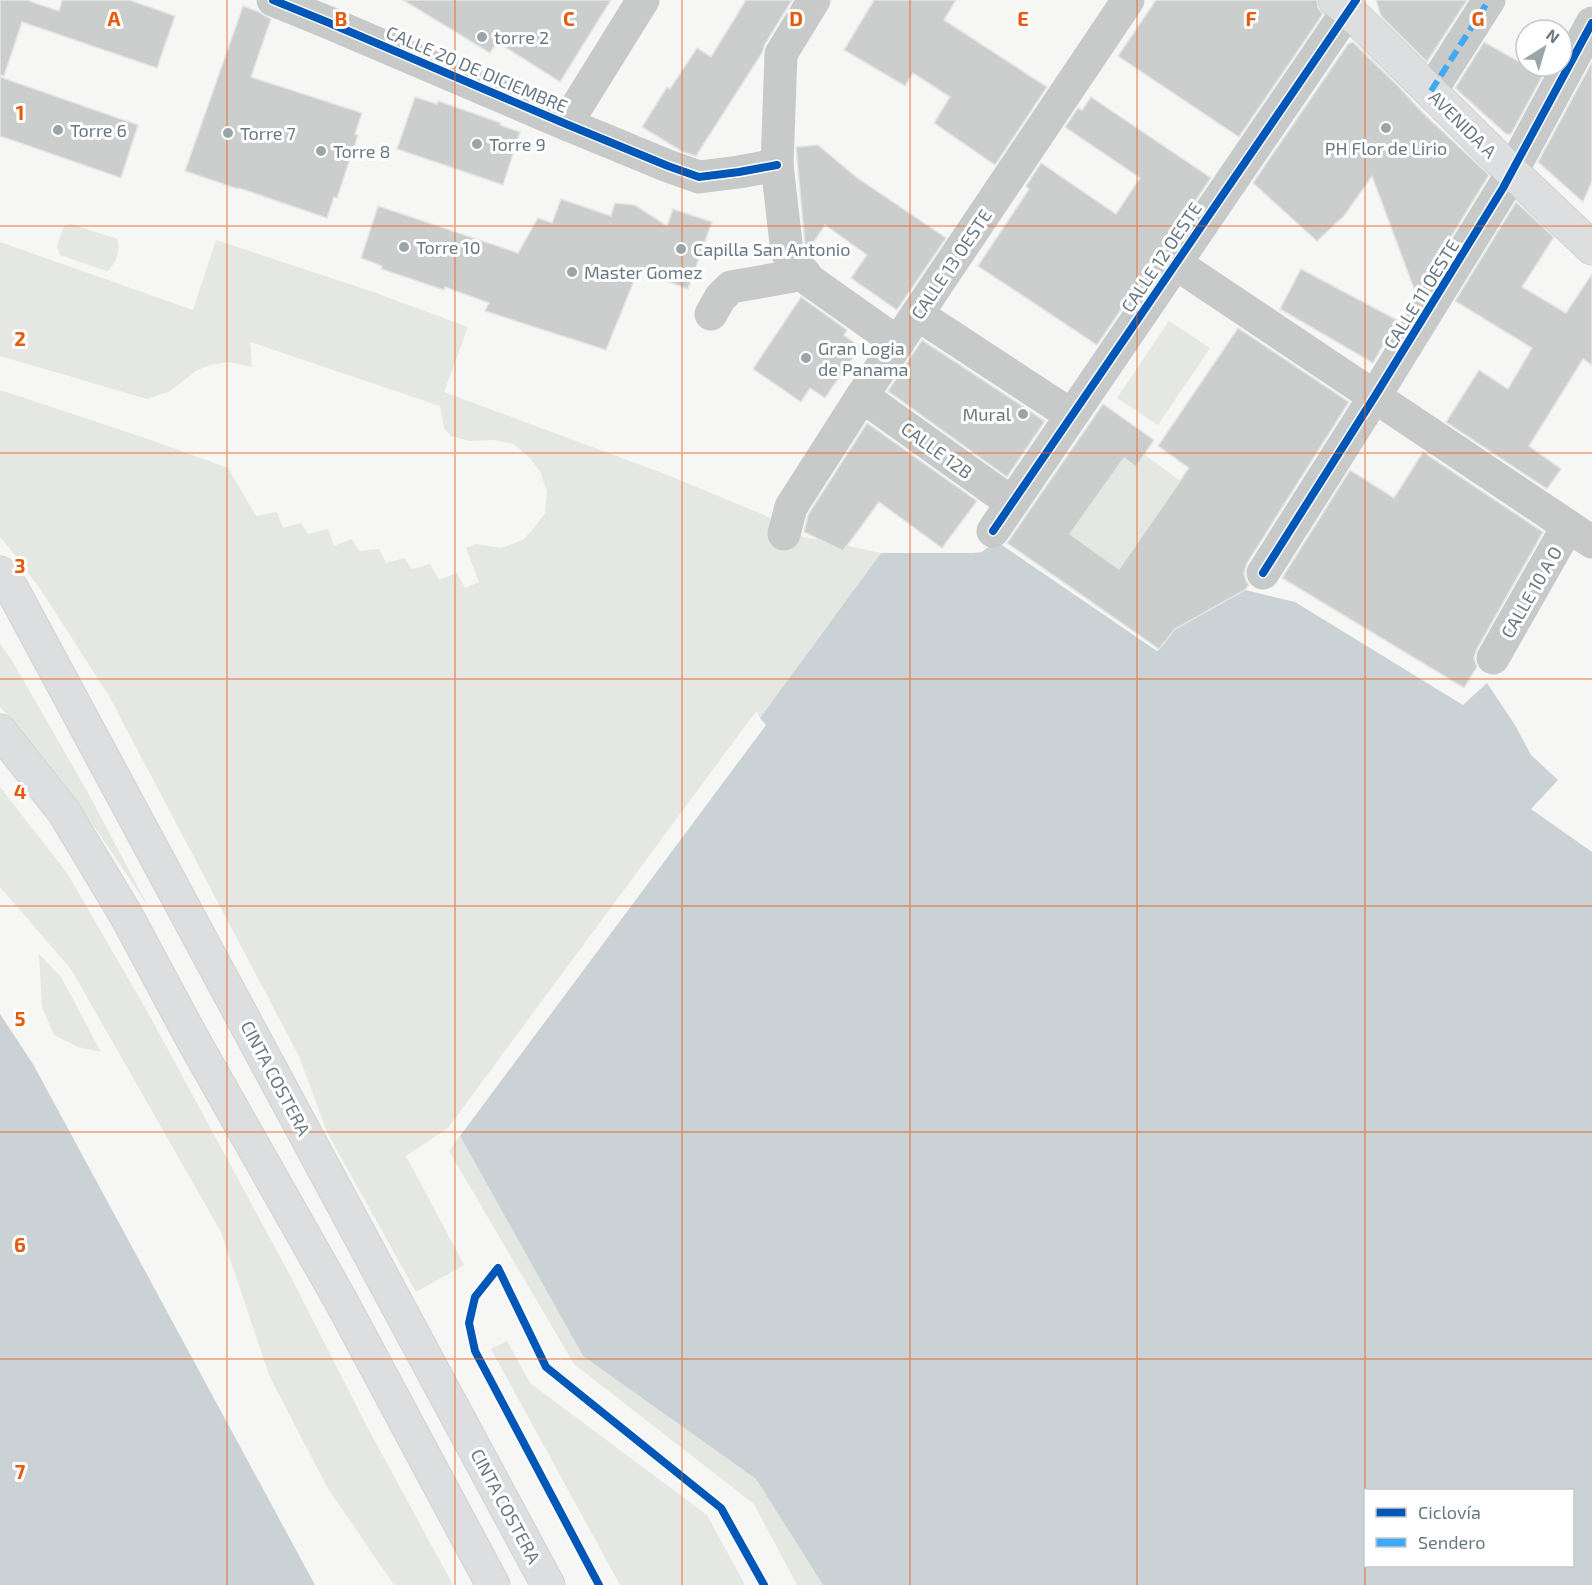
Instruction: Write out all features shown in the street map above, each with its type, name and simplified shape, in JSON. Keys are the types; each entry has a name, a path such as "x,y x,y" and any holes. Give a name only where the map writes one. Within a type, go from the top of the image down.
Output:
{"main road":[{"name":"AVENIDA A","path":"1346,3 1512,172 1592,248"},
{"name":"CINTA COSTERA","path":"0,573 17,599 548,1585"},
{"path":"0,731 64,812 126,915 192,1038 341,1301 493,1585"}],"street":[{"name":"CALLE 20 DE DICIEMBRE","path":"273,0 566,124 699,177 777,165"},
{"path":"566,124 643,0"},
{"path":"814,0 781,54 777,165 787,252 809,280 898,343"},
{"name":"CALLE 13 OESTE","path":"784,534 790,507 1128,0"},
{"path":"1431,91 1489,0"},
{"name":"CALLE 12 OESTE","path":"993,531 1175,263 1346,3"},
{"name":"CALLE 11 OESTE","path":"1263,573 1512,172 1592,23"},
{"path":"1175,263 1580,534"},
{"path":"711,314 720,298 731,287 805,274"},
{"path":"917,314 1071,415"},
{"name":"CALLE 12B","path":"862,396 1012,503"},
{"name":"CALLE 10 A O","path":"1493,658 1580,534"}],"shaded area":[{"path":"71,224 117,239 117,256 107,271 60,255 57,246 64,226"},
{"path":"216,240 376,293 468,327 444,392 665,474 764,515 804,537 881,553 760,718 757,711 751,718 448,1128 406,1156 464,1265 416,1292 327,1132 299,1056 109,696 41,590 0,536 0,390 228,468 256,516 277,512 283,528 301,523 308,534 328,529 334,546 352,539 359,551 379,549 386,563 404,558 412,569 430,564 439,580 457,573 465,588 479,582 466,548 476,544 501,548 523,540 545,513 547,492 540,471 514,444 494,440 470,441 451,436 444,428 440,406 250,342 252,367 229,362 210,365 197,370 170,391 147,399 0,356 0,242 193,310"},
{"path":"1169,321 1210,348 1158,425 1117,398"},
{"path":"1144,454 1180,481 1119,569 1070,534 1124,458 1135,466"},
{"path":"996,541 1157,651 1175,629 1245,590 1295,602 1463,705 1487,683 1515,725 1531,755 1558,780 1531,809 1592,852 1592,1585 823,1585 756,1479 583,1356 460,1136 766,725 760,718 881,553 982,552"},
{"path":"0,644 11,659 87,791 149,908 60,779 0,707"},
{"path":"0,787 67,873 147,1011 291,1277 364,1421 453,1585 394,1585 327,1487 269,1375 221,1232 71,969 0,887"},
{"path":"39,954 61,977 101,1052 78,1047 54,1035 42,1007"},
{"path":"0,1014 33,1064 315,1585 0,1585"},
{"path":"460,1136 583,1356 756,1479 823,1585 797,1585 754,1504 574,1364 449,1151"},
{"path":"507,1341 530,1383 707,1515 745,1585 620,1585 491,1349"}],"building":[{"path":"0,0 29,0 59,11 62,0 129,0 175,16 157,68 22,22 4,76 0,75"},
{"path":"403,0 611,0 560,82 497,42 490,53"},
{"path":"746,0 792,0 765,44 762,53 696,156 683,152 642,127 667,87 670,89 697,48 711,57"},
{"path":"874,0 956,0 944,20 1047,87 995,165 934,123 950,97 913,73 905,86 844,50"},
{"path":"1156,0 1317,0 1318,8 1323,14 1239,137 1118,56"},
{"path":"1376,0 1467,0 1427,62 1381,16"},
{"path":"243,6 271,19 251,77 362,113 355,134 358,135 337,198 334,197 327,218 185,171"},
{"path":"1353,42 1423,113 1489,175 1416,294 1372,176 1344,216 1317,241 1253,183 1348,44"},
{"path":"1484,42 1514,59 1514,78 1541,78 1511,134 1506,134 1455,88"},
{"path":"1592,62 1592,181 1583,202 1538,162"},
{"name":"Torre 6","path":"0,77 138,125 121,178 0,136"},
{"name":"Torre 9","path":"415,97 437,104 438,101 520,132 503,185 397,149"},
{"path":"1091,97 1211,178 1097,345 978,266 1029,189 1026,186 1041,163 1116,214 1140,178 1065,127 1078,108 1082,110"},
{"path":"818,145 856,177 946,238 897,310 851,278 867,255 825,225 809,249 805,245 796,147"},
{"path":"561,199 611,216 615,203 635,205 667,226 673,209 712,222 688,289 638,271 606,350 485,311 489,303 445,287 444,290 381,269 382,266 361,258 378,206 518,253 538,218 552,223"},
{"path":"1516,202 1554,237 1522,287 1566,313 1592,274 1592,365 1583,359 1529,446 1561,469 1547,489 1446,422 1479,370 1508,389 1532,348 1455,301"},
{"path":"1301,269 1397,320 1373,363 1280,309"},
{"name":"Gran Logia de Panama","path":"801,297 847,330 844,335 860,347 825,398 810,388 801,402 753,369"},
{"path":"1238,328 1349,402 1247,563 1244,573 1249,585 1245,590 1175,629 1159,649 1007,543 1103,404 1154,440 1136,467 1124,458 1070,534 1119,569 1189,468 1158,446"},
{"path":"922,340 1045,421 1007,477 888,391"},
{"path":"867,423 977,501 942,548 879,502 843,551 804,532 808,515"},
{"path":"1423,452 1543,532 1477,649 1474,658 1477,667 1464,688 1282,578 1350,470 1394,498"}],"marked path":[{"path":"1431,91 1489,0"}],"cycle path":[{"path":"273,0 566,124 699,177 777,165"},
{"path":"993,531 1356,0"},
{"path":"1263,573 1503,188 1592,23"},
{"path":"599,1585 475,1351 469,1323 475,1297 498,1268 546,1367 721,1508 764,1585"}],"place":[{"name":"torre 2","path":"482,37"},
{"name":"PH Flor de Lirio","path":"1386,128"},
{"name":"Torre 6","path":"58,130"},
{"name":"Torre 7","path":"228,133"},
{"name":"Torre 9","path":"477,144"},
{"name":"Torre 8","path":"321,151"},
{"name":"Torre 10","path":"404,247"},
{"name":"Capilla San Antonio","path":"681,249"},
{"name":"Master Gomez","path":"572,272"},
{"name":"Gran Logia de Panama","path":"806,358"},
{"name":"Mural","path":"1023,414"}]}
